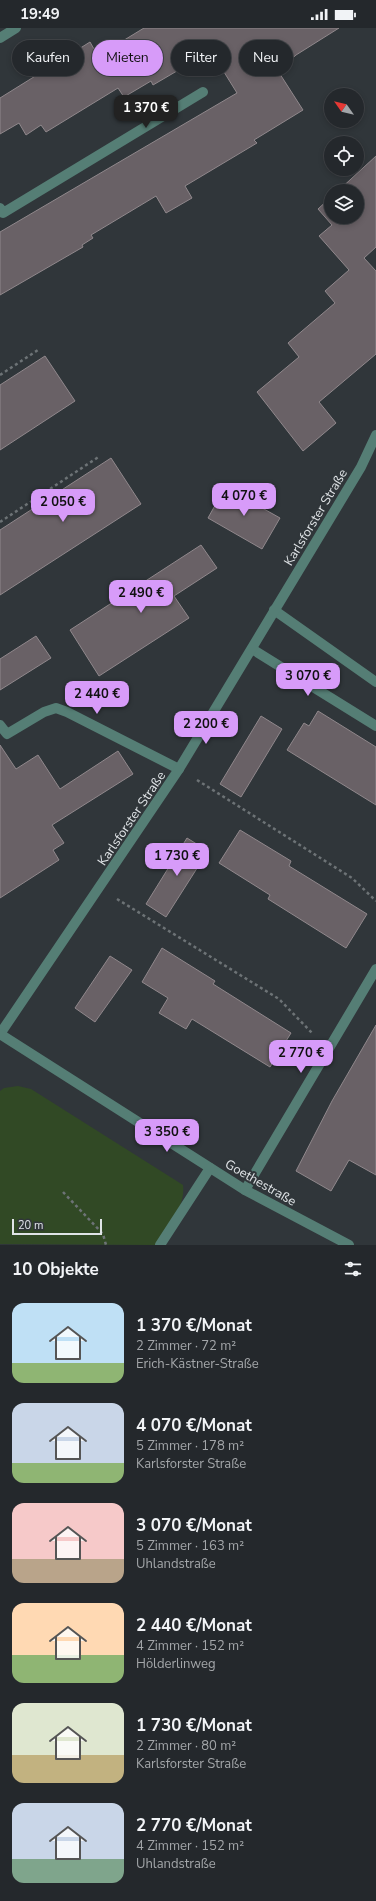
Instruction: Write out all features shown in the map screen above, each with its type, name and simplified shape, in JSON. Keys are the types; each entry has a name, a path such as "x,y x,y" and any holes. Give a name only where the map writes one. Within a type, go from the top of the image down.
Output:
{"street":[{"path":"0,38 16,28"},
{"path":"0,208 3,213 203,92"},
{"name":"Karlsforster Straße","path":"0,1034 180,769 361,467 376,435"},
{"path":"274,610 376,682"},
{"path":"252,649 376,726"},
{"path":"0,725 7,734 44,712 56,708 67,712 180,769"},
{"path":"245,1190 376,969"},
{"name":"Goethestraße","path":"0,1034 245,1190 349,1245"},
{"path":"160,1245 210,1168"}],"path":[{"path":"0,375 38,350"},
{"path":"0,522 100,456"},
{"path":"180,769 352,878 376,901"},
{"path":"99,889 279,999 328,1049"},
{"path":"63,1192 103,1234 106,1245"}],"green space":[{"path":"18,1086 31,1089 183,1185 182,1201 179,1209 156,1245 0,1244 0,1091 4,1088"}],"building":[{"path":"144,28 339,28 293,58 293,40 239,40 239,76 281,76 303,110 254,140 257,143 185,186 192,198 166,213 156,196 91,235 93,238 82,245 83,247 0,295 0,232 237,93 226,76 231,76 231,40 171,40 171,74 153,85 151,81 124,97 118,88 46,132 41,125 26,135 19,123 0,134 0,98 35,76 84,76 84,46 90,42 92,46 92,76 163,76 163,40 124,40"},
{"path":"376,156 376,247 364,258 376,271 376,354 319,402 336,423 303,451 257,392 299,357 288,343 335,303 325,291 349,270 319,236 332,225 331,224 364,224 364,184 346,184 354,176 364,176 364,167"},
{"path":"324,203 324,216 318,209"},
{"path":"45,356 75,401 0,450 0,385"},
{"path":"111,458 141,504 0,595 0,530"},
{"path":"227,484 250,498 248,500 280,518 262,549 208,518"},
{"path":"201,545 217,568 174,596 189,618 99,676 70,630"},
{"path":"36,636 51,658 0,690 0,659"},
{"path":"318,711 376,747 376,805 287,750 304,723 309,726"},
{"path":"261,716 282,729 241,797 220,784"},
{"path":"0,745 16,769 38,755 60,789 118,751 133,774 52,825 64,843 53,850 59,860 0,898"},
{"path":"240,830 291,861 289,866 367,914 346,948 268,899 270,895 219,863"},
{"path":"187,838 208,851 166,917 146,904"},
{"path":"162,948 215,981 213,984 291,1033 270,1067 192,1019 186,1029 159,1013 168,998 142,982"},
{"path":"110,956 132,970 95,1022 75,1008"},
{"path":"376,1025 376,1175 349,1160 331,1191 296,1171 332,1101"}]}
